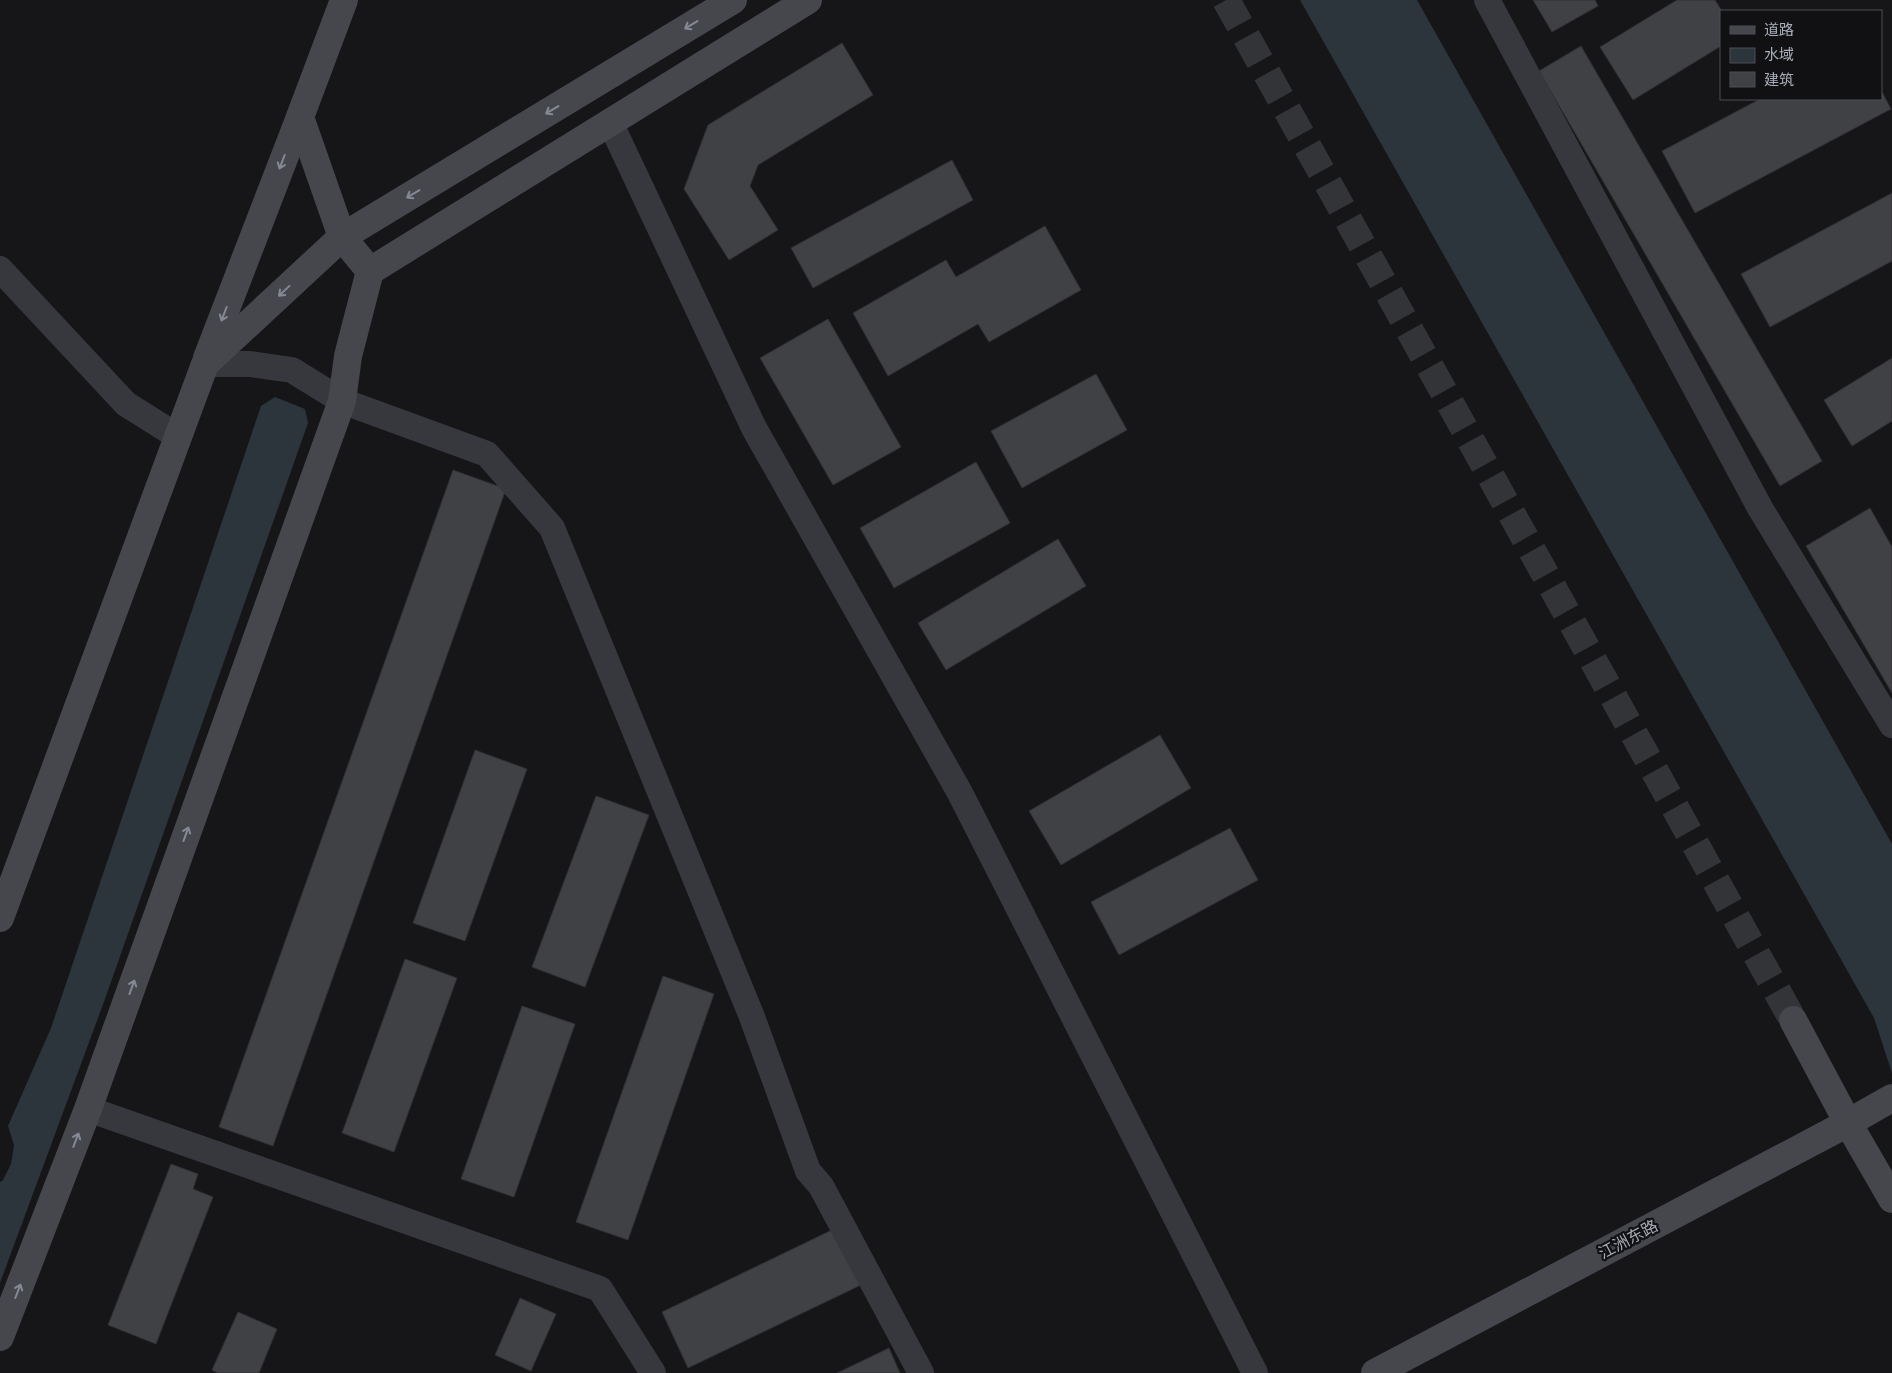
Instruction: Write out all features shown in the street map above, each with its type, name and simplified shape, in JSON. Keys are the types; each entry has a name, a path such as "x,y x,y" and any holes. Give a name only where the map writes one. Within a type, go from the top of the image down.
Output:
{"main road":[{"path":"0,918 177,436 344,0"},
{"path":"205,364 342,237 733,0"},
{"path":"0,1337 88,1109 342,401 348,356 370,272 808,0"},
{"path":"300,117 342,237 370,272"},
{"path":"1793,1020 1848,1123 1892,1199"},
{"name":"江洲东路","path":"1375,1373 1848,1123 1886,1101"}],"street":[{"path":"1487,0 1760,508 1892,724"},
{"path":"610,122 754,428 960,793 1255,1373"},
{"path":"0,269 126,404 177,436"},
{"path":"205,364 250,364 292,370 342,401 487,454 552,528 752,1017 808,1171 821,1186 920,1373"},
{"path":"88,1109 600,1288 653,1373"}],"water":[{"path":"1300,0 1417,0 1892,844 1892,1073 1874,1018"},
{"path":"275,397 305,409 308,423 105,999 0,1283 0,1182 3,1180 11,1164 14,1145 8,1126 51,1028 261,406"}],"building":[{"path":"1533,0 1595,0 1598,6 1552,32"},
{"path":"1677,0 1715,0 1721,10 1720,47 1633,100 1600,47"},
{"path":"842,43 873,95 758,165 750,186 778,230 729,260 684,189 708,125"},
{"path":"1581,46 1822,461 1780,486 1539,71"},
{"path":"1882,92 1891,109 1695,213 1662,151 1758,100 1882,100"},
{"path":"952,160 973,200 813,288 791,248"},
{"path":"1892,193 1892,261 1770,327 1741,274"},
{"path":"1045,226 1081,290 989,342 978,324 888,376 853,313 946,260 956,277"},
{"path":"828,319 901,447 833,485 760,358"},
{"path":"1892,358 1892,421 1852,446 1824,400"},
{"path":"1096,374 1127,430 1022,488 991,431"},
{"path":"976,462 1010,523 894,588 860,528"},
{"path":"453,470 506,489 273,1146 219,1127"},
{"path":"1870,508 1892,547 1892,693 1806,546"},
{"path":"1058,539 1086,586 946,670 918,623"},
{"path":"1160,735 1191,788 1061,865 1029,811"},
{"path":"475,750 527,769 465,941 413,923"},
{"path":"596,796 649,815 585,987 532,967"},
{"path":"1230,828 1258,880 1119,955 1091,902"},
{"path":"405,959 457,978 394,1152 342,1133"},
{"path":"663,976 714,994 628,1240 576,1222"},
{"path":"522,1006 575,1024 514,1197 461,1179"},
{"path":"171,1164 198,1174 193,1189 213,1197 156,1344 108,1325"},
{"path":"834,1229 861,1285 688,1368 662,1312"},
{"path":"520,1298 556,1314 531,1371 495,1355"},
{"path":"238,1312 277,1329 259,1373 218,1373 212,1370"},
{"path":"889,1348 900,1373 837,1373"}],"tunnel":[{"path":"1226,0 1793,1020"}]}
